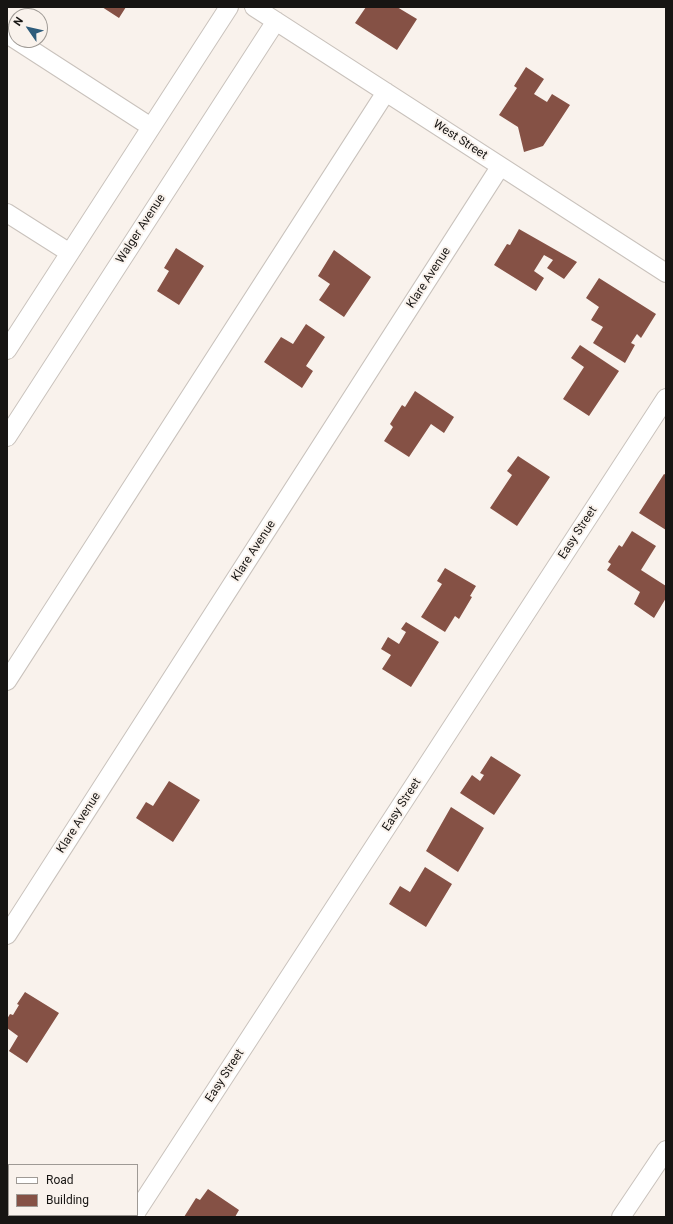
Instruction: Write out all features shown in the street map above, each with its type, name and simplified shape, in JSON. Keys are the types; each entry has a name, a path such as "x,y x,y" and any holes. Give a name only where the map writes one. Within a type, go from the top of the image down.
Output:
{"street":[{"path":"7,350 229,7"},
{"name":"West Street","path":"254,7 666,274"},
{"name":"Walger Avenue","path":"7,437 276,21"},
{"path":"7,34 151,127"},
{"path":"7,681 386,92"},
{"name":"Klare Avenue","path":"7,935 500,166"},
{"path":"7,213 70,253"},
{"name":"Easy Street","path":"138,1209 666,398"},
{"path":"621,1217 666,1150"}],"building":[{"path":"102,7 126,7 119,18"},
{"path":"366,7 397,7 417,19 397,50 355,23"},
{"path":"526,67 544,79 534,94 547,102 552,94 570,105 543,146 524,152 518,127 499,115 517,88 514,86"},
{"path":"519,229 577,262 564,279 547,268 553,260 544,255 534,271 544,278 536,291 494,265 507,244 510,245"},
{"path":"176,248 204,266 179,305 157,291 169,271 164,268"},
{"path":"334,250 371,277 344,317 319,300 330,284 318,276"},
{"path":"599,278 656,314 641,338 637,334 631,343 635,345 625,363 593,343 603,327 591,320 599,307 586,298"},
{"path":"306,324 325,337 306,366 313,371 302,388 264,362 281,337 293,344"},
{"path":"580,345 619,371 589,416 563,399 584,367 571,358"},
{"path":"415,391 454,417 444,433 431,424 409,457 384,441 393,427 390,424 402,405 405,407"},
{"path":"518,456 550,477 517,526 490,508 512,475 507,471"},
{"path":"664,474 666,475 666,530 639,513"},
{"path":"632,531 656,546 641,570 666,586 666,598 654,618 634,604 640,592 607,570 611,564 608,562 619,545 622,547"},
{"path":"445,568 476,586 470,596 472,597 459,619 455,616 445,632 421,617 442,584 437,581"},
{"path":"406,622 439,642 411,687 382,669 391,655 381,649 388,637 399,644 406,632 401,629"},
{"path":"491,756 521,775 494,815 460,793 472,775 480,781 484,775 480,773"},
{"path":"169,781 200,800 173,842 136,818 146,802 153,806"},
{"path":"451,807 484,828 458,872 426,851"},
{"path":"425,867 452,884 426,927 389,904 400,886 410,892"},
{"path":"25,992 59,1013 27,1063 9,1051 18,1036 7,1028 7,1019 10,1014 13,1015 19,1005 17,1004"},
{"path":"208,1189 239,1210 235,1217 184,1217 196,1198 200,1200"}]}
